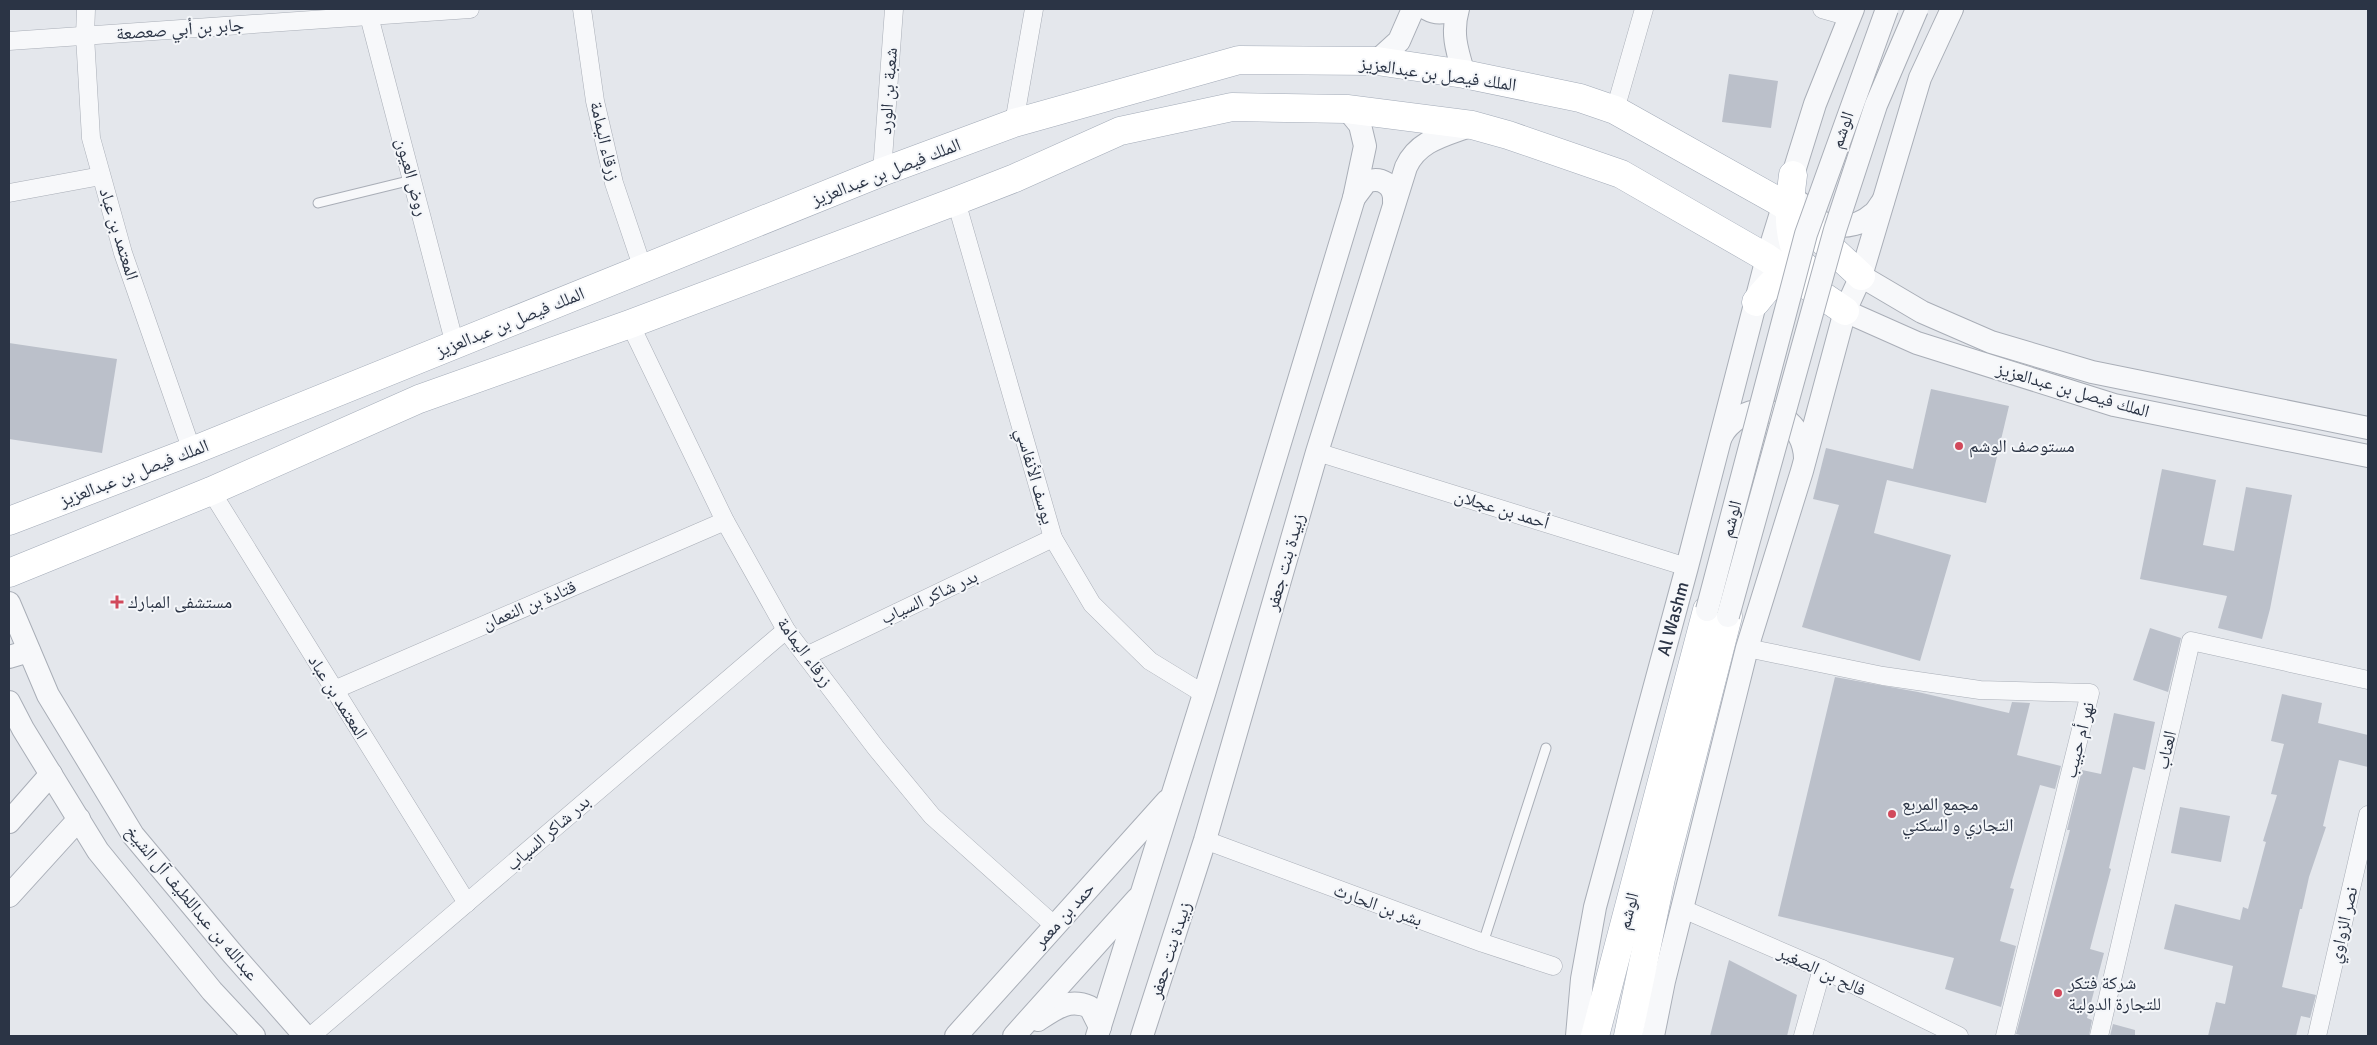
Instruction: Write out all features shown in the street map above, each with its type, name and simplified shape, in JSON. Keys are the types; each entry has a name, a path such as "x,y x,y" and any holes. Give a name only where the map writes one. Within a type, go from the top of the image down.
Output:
{"main road":[{"name":"الملك فيصل بن عبدالعزيز","path":"9,521 192,451 882,172 1014,123 1239,60 1377,61 1464,74 1580,98 1615,110 1786,207 1860,276"},
{"path":"9,573 211,491 419,399 630,324 956,201 1015,178 1120,131 1232,107 1347,109 1472,125 1508,134 1621,174 1786,265 1845,311"},
{"path":"1756,302 1786,265 1794,249 1786,207 1793,175"},
{"path":"1786,265 1834,266 1860,276"},
{"name":"الوشم","path":"1595,1036 1718,613"},
{"name":"الوشم","path":"1628,1036 1718,613"}],"street":[{"name":"المعتمد بن عباد","path":"86,9 85,36 91,138 122,253 192,451"},
{"name":"جابر بن أبي صعصعة","path":"9,41 370,12 470,9"},
{"name":"زرقاء اليمامة","path":"582,9 595,101 614,183 643,269"},
{"name":"شعبة بن الورد","path":"882,172 894,9"},
{"path":"1014,123 1034,9"},
{"path":"1377,61 1399,41 1413,9"},
{"path":"1427,9 1433,13 1443,13 1452,9"},
{"path":"1458,9 1454,23 1454,41 1464,74"},
{"path":"1615,110 1644,9"},
{"path":"1822,9 1851,13"},
{"name":"الوشم","path":"1718,613 1806,234 1887,9"},
{"name":"الوشم","path":"1718,613 1835,230 1876,105 1916,9"},
{"path":"1653,1036 1664,981 1747,648 1802,471 1845,311 1860,276 1920,78 1952,9"},
{"name":"روض العيون","path":"370,12 456,345"},
{"name":"الوشم","path":"1793,175 1815,104 1851,13"},
{"path":"1099,1032 1204,694 1354,198 1365,146 1360,125 1347,109"},
{"name":"زبيدة بنت جعفر","path":"1142,1036 1205,840 1317,452 1394,201 1412,155 1422,145 1472,125"},
{"path":"1793,175 1795,190 1801,205 1812,217 1827,224 1843,226 1860,223 1873,214 1883,200"},
{"path":"9,193 101,176"},
{"path":"1354,198 1366,182 1378,180 1389,185 1392,189 1394,201"},
{"name":"يوسف الأنفاسي","path":"956,201 1053,538 1092,604 1150,661 1204,694"},
{"path":"1786,207 1786,265"},
{"name":"الملك فيصل بن عبدالعزيز","path":"1860,276 1922,312 1991,342 2010,348 2092,372 2368,428"},
{"name":"Al Washm","path":"1577,1036 1582,979 1595,907 1756,302"},
{"name":"الملك فيصل بن عبدالعزيز","path":"1845,311 1917,343 2114,405 2368,456"},
{"name":"زرقاء اليمامة","path":"630,324 725,521 786,630 876,748 932,816 1055,926"},
{"path":"1718,446 1728,427 1745,414 1759,410 1774,413 1787,419 1797,429 1804,442 1805,457 1802,471"},
{"name":"أحمد بن عجلان","path":"1317,452 1687,567"},
{"name":"المعتمد بن عباد","path":"211,491 466,903"},
{"name":"قتادة بن النعمان","path":"334,690 725,521"},
{"name":"بدر شاكر السياب","path":"806,656 1053,538"},
{"name":"عبدالله بن عبداللطيف آل الشيخ","path":"9,603 19,654 48,695 133,835 231,952 305,1036"},
{"name":"بدر شاكر السياب","path":"311,1036 786,630"},
{"name":"العناب","path":"2099,1036 2191,641 2368,680"},
{"name":"نهر أم حبيب","path":"1747,648 1883,676 1980,690 2090,693 2005,1036"},
{"path":"9,702 51,774 104,858 212,991 254,1036"},
{"path":"9,822 51,774"},
{"name":"حمد بن معمر","path":"956,1036 1173,794"},
{"name":"نصر الزواوي","path":"2317,1036 2363,860 2368,814"},
{"path":"9,896 79,819"},
{"name":"بشر بن الحارث","path":"1205,840 1482,944 1553,966"},
{"path":"1014,1036 1142,893"},
{"name":"فالح بن الصغير","path":"1683,909 1822,969 1951,1034"},
{"path":"1803,1036 1822,969"},
{"path":"1014,1036 1060,1005 1072,1003 1090,1007 1099,1032"}],"lane":[{"path":"318,202 412,180"},
{"path":"1482,944 1546,748"}],"building":[{"path":"1729,74 1778,81 1771,128 1722,122"},
{"path":"9,343 117,359 102,453 9,439"},
{"path":"1931,389 2009,406 1986,503 1887,480 1874,533 1951,555 1920,661 1802,627 1839,505 1813,499 1826,448 1913,469"},
{"path":"2162,469 2216,480 2203,545 2234,551 2246,487 2292,495 2270,609 2262,639 2218,628 2227,596 2140,579"},
{"path":"2150,628 2181,638 2168,692 2133,680"},
{"name":"مجمع المربع التجاري و السكني","path":"1835,677 1918,692 2009,713 2012,702 2030,703 2017,755 2061,766 2055,789 2040,785 2010,888 2014,889 2000,941 2016,946 2001,1007 1945,989 1954,958 1778,916"},
{"path":"2282,694 2322,703 2318,723 2368,735 2368,767 2339,760 2323,826 2326,827 2309,877 2302,909 2300,909 2282,987 2316,995 2310,1018 2301,1016 2296,1036 2208,1036 2216,1002 2225,1004 2233,966 2164,949 2175,904 2240,920 2243,907 2248,909 2266,842 2263,841 2277,795 2271,794 2284,744 2271,741"},
{"path":"2114,713 2155,722 2145,770 2133,767 2109,868 2111,869 2090,949 2104,953 2087,1018 2092,1020 2089,1036 2025,1036 2016,1034 2070,830 2067,830 2082,770 2101,774"},
{"path":"2180,807 2230,816 2221,862 2171,853"},
{"path":"1729,960 1797,995 1787,1036 1710,1036"},
{"path":"2113,1024 2135,1030 2135,1036 2110,1036"}],"place":[{"name":"مستوصف الوشم","path":"1959,446"},
{"name":"مستشفى المبارك","path":"117,602"},
{"name":"مجمع المربع التجاري و السكني","path":"1892,814"},
{"name":"شركة فتكر للتجارة الدولية","path":"2058,993"}]}
